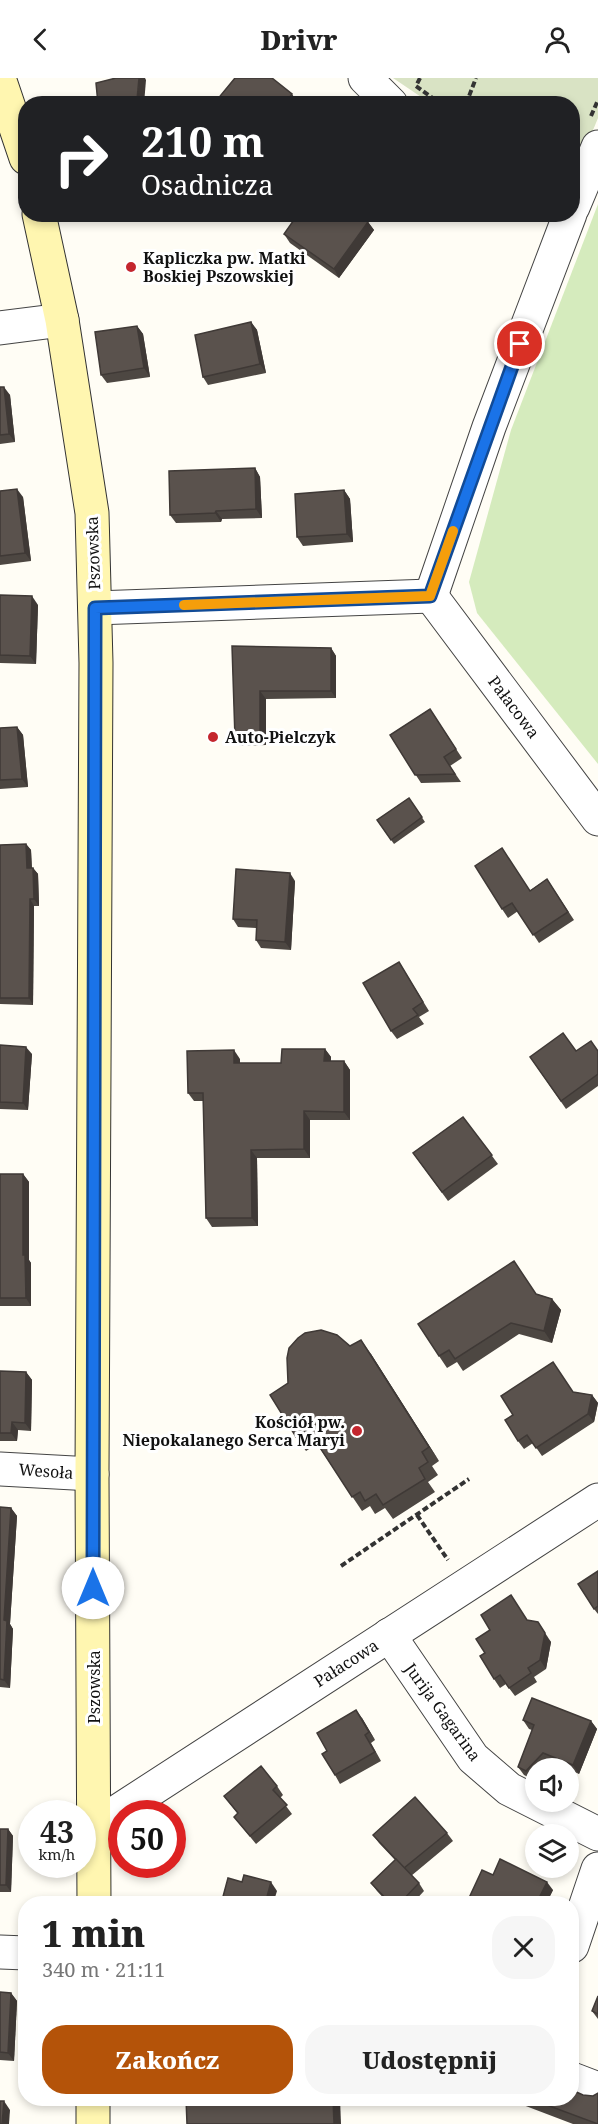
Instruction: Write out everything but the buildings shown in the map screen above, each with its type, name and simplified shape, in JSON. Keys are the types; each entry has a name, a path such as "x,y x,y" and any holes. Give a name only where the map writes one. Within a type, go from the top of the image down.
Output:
{"main road":[{"path":"0,81 18,134"},
{"name":"Pszowska","path":"41,222 62,320 92,513 95,608 92,1474 94,1800"},
{"name":"Pszowska","path":"94,1878 94,1896"},
{"path":"93,2106 93,2124"}],"street":[{"path":"364,78 383,96"},
{"path":"580,186 598,147"},
{"path":"95,608 430,596 564,222"},
{"path":"0,328 62,320"},
{"name":"Pałacowa","path":"430,596 598,819"},
{"name":"Wesoła","path":"0,1468 92,1474"},
{"name":"Pałacowa","path":"96,1825 598,1500"},
{"name":"Jurija Gagarina","path":"389,1635 473,1758 508,1789 598,1834"},
{"path":"579,1925 598,1869"},
{"path":"0,1952 18,1953"},
{"path":"579,2082 598,2089"}],"path":[{"path":"420,78 416,86 430,96"},
{"path":"469,96 476,78"},
{"path":"341,1566 469,1479"},
{"path":"417,1515 466,1585"}],"green space":[{"path":"393,78 598,78 598,118 580,162 580,96 420,96"},
{"path":"598,204 598,764 477,613 469,582 511,430"}],"slow traffic":[{"path":"184,605 430,596 453,531"}],"place":[{"name":"Kapliczka pw. Matki Boskiej Pszowskiej","path":"131,267"},
{"name":"Auto-Pielczyk","path":"213,737"},
{"name":"Kościół pw. Niepokalanego Serca Maryi","path":"357,1431"}],"route":[{"path":"93,1588 95,608 430,596 520,344"}]}
